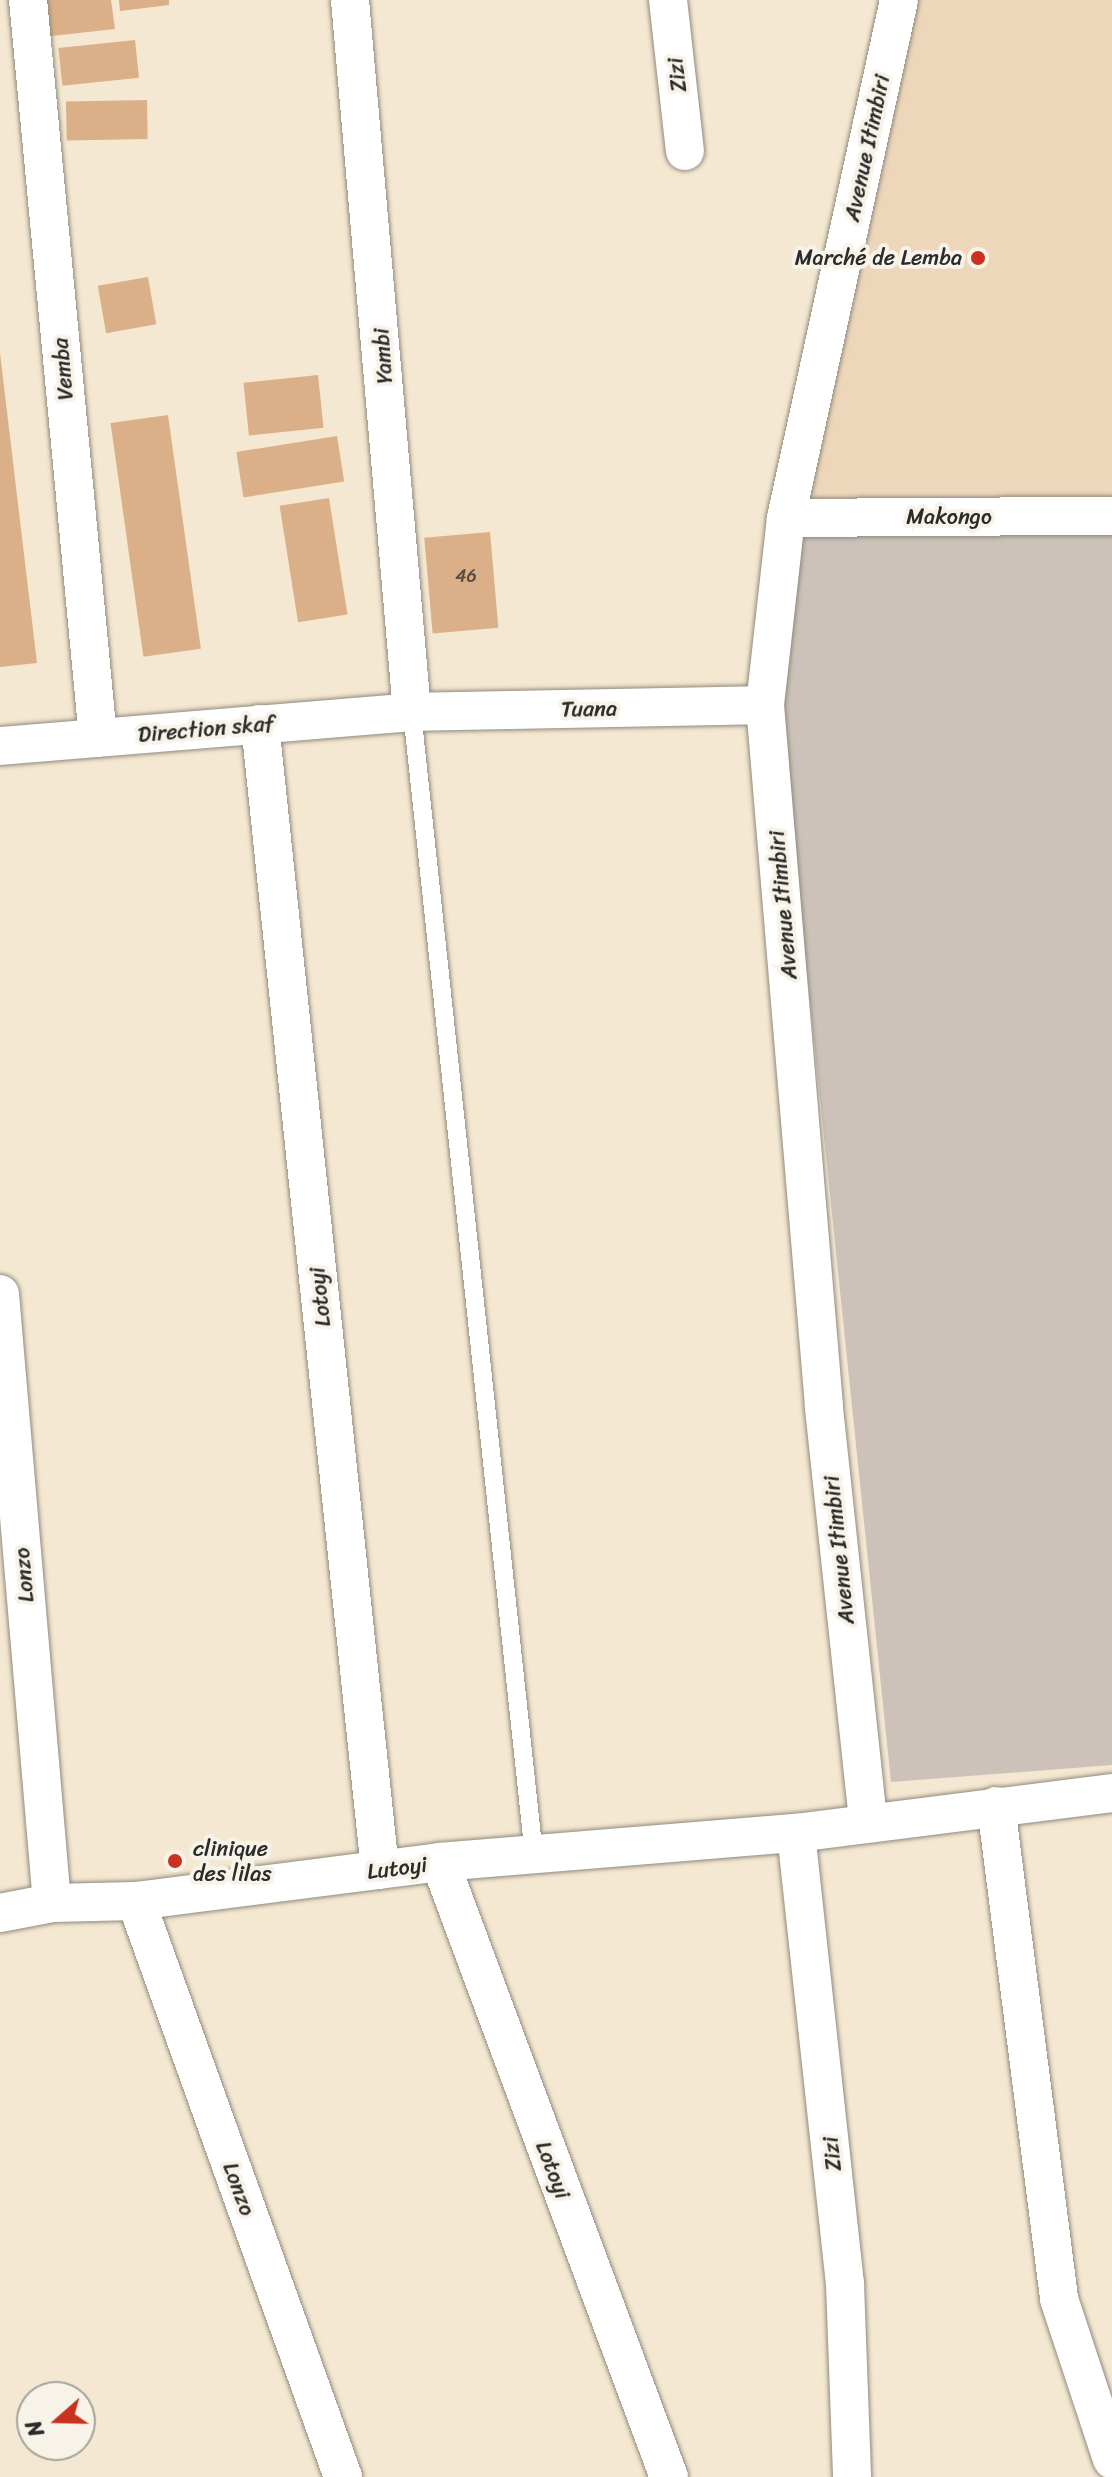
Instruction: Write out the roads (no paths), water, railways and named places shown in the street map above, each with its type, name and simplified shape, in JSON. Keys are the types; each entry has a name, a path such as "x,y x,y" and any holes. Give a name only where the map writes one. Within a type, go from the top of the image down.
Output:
{"street":[{"name":"Vemba","path":"28,0 98,738"},
{"name":"Yambi","path":"350,0 412,712"},
{"name":"Zizi","path":"668,0 685,151"},
{"name":"Avenue Itimbiri","path":"868,1820 824,1406 765,705 786,518 897,2"},
{"name":"Makongo","path":"786,518 1112,516"},
{"name":"Tuana","path":"412,712 765,705"},
{"name":"Direction skaf","path":"0,746 412,712"},
{"name":"Lotoyi","path":"260,724 380,1870"},
{"name":"Lonzo","path":"0,1294 7,1458 52,1903"},
{"name":"Lutoyi","path":"0,1913 52,1903 136,1901 440,1862 796,1833 868,1820 1112,1793"},
{"path":"996,1806 1059,2299 1112,2459"},
{"name":"Zizi","path":"796,1833 845,2284 852,2477"},
{"name":"Lotoyi","path":"440,1862 669,2477"},
{"name":"Lonzo","path":"136,1901 343,2477"}],"lane":[{"path":"412,712 534,1855"}],"place":[{"name":"Marché de Lemba","path":"978,258"},
{"name":"clinique des lilas","path":"175,1861"}]}
